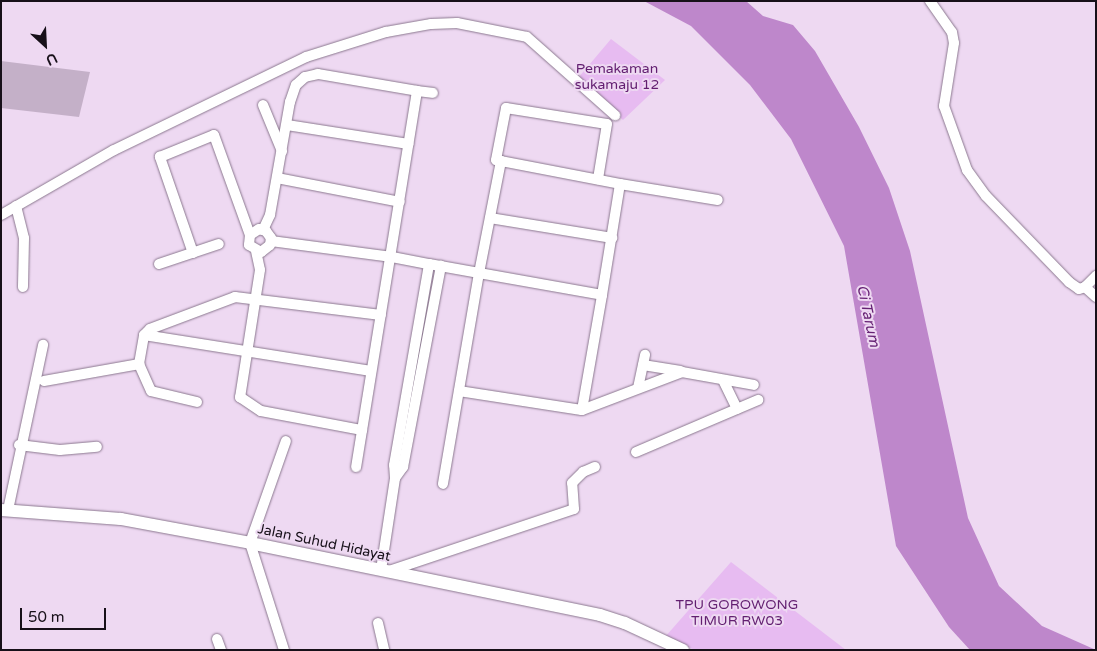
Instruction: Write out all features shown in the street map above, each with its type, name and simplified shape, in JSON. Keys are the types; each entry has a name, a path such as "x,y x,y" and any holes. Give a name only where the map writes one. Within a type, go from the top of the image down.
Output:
{"street":[{"path":"930,1 952,32 954,43 944,106 967,170 986,196 1069,282 1080,289 1086,287 1096,276"},
{"path":"1,215 114,150 306,57 386,32 431,24 457,22 527,36 615,115"},
{"path":"263,230 277,178 286,125 296,85 305,77 318,74 433,93"},
{"path":"356,467 371,370 392,257 417,91"},
{"path":"263,105 282,152"},
{"path":"598,180 607,124 506,108 496,160 598,180 620,184 718,200"},
{"path":"286,125 409,144"},
{"path":"192,253 160,157 214,135 250,235 249,245 260,251"},
{"path":"443,484 479,273 501,161"},
{"path":"277,178 400,202"},
{"path":"582,410 620,184"},
{"path":"16,206 24,238 23,287"},
{"path":"490,218 612,238"},
{"path":"250,235 263,230"},
{"path":"263,230 269,234 271,241"},
{"path":"362,430 261,411 240,397 260,270 260,251 271,241 392,257 602,295"},
{"path":"159,264 220,244"},
{"path":"429,264 394,465 396,478 385,571 574,508 572,483 583,472 595,467"},
{"path":"396,478 403,467 441,266"},
{"path":"1086,287 1096,297"},
{"path":"197,402 151,391 139,364 144,335 159,324 227,298 255,299 381,315"},
{"path":"144,335 371,370"},
{"path":"4,510 43,345"},
{"path":"638,388 645,355"},
{"path":"44,381 139,364"},
{"path":"643,366 754,385"},
{"path":"458,391 582,410 682,372"},
{"path":"723,380 737,409"},
{"path":"636,452 758,400"},
{"path":"284,650 250,543 286,441"},
{"path":"19,445 60,450 97,447"},
{"name":"Jalan Suhud Hidayat","path":"4,510 121,518 600,615 636,628 683,650"},
{"path":"378,623 384,650"},
{"path":"217,639 221,650"}],"green space":[{"name":"Pemakaman sukamaju 12","path":"611,39 665,80 623,120 578,78"},
{"name":"TPU GOROWONG TIMUR RW03","path":"731,562 846,650 695,650 665,637"}],"water":[{"name":"Ci Tarum","path":"644,1 746,1 763,16 793,25 815,51 859,127 889,188 910,251 968,518 999,586 1042,626 1096,650 970,650 949,627 896,546 844,246 791,139 750,85 691,26"}],"building":[{"path":"1,61 90,72 79,117 1,108"}]}
